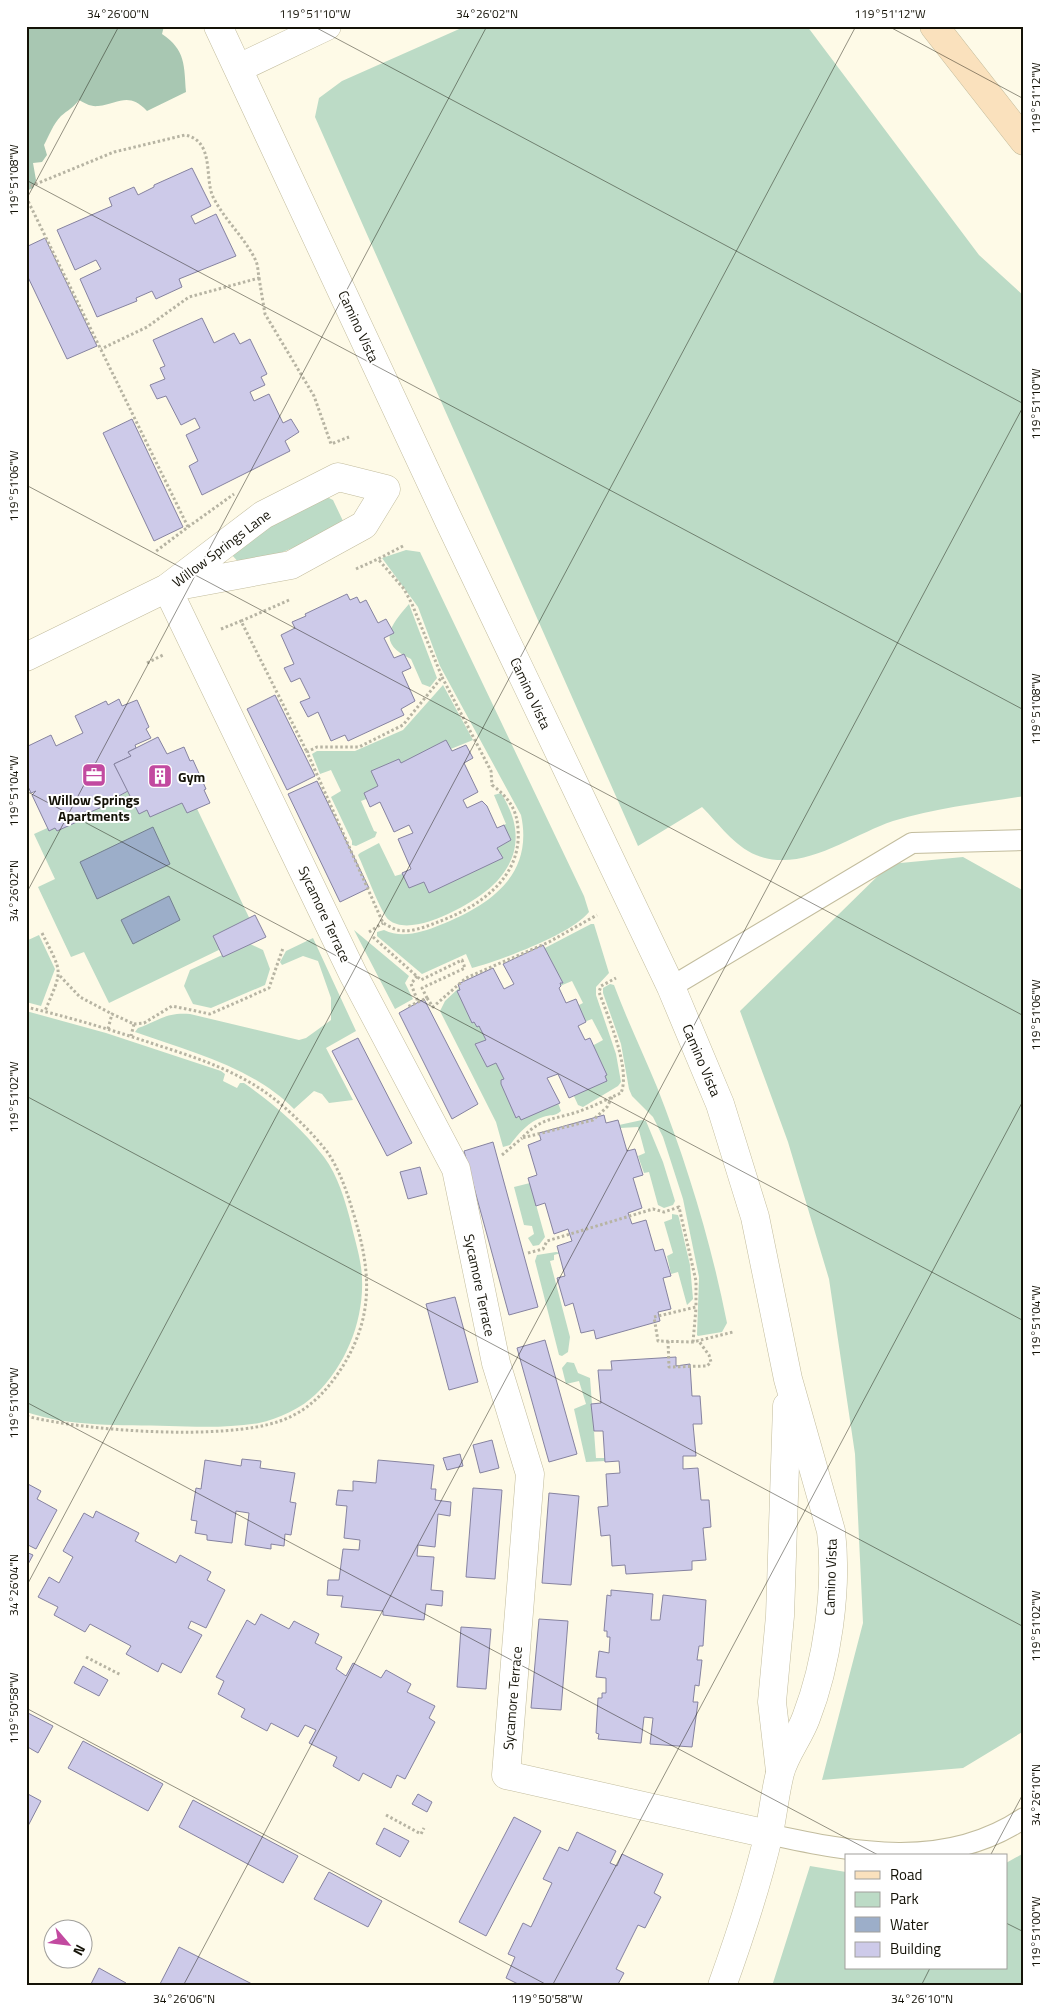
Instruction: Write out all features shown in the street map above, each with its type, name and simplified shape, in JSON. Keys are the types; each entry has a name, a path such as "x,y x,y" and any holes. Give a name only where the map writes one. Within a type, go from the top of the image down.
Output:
{"main road":[{"path":"934,26 1024,141"}],"street":[{"name":"Camino Vista","path":"218,26 671,987 720,1104 755,1218 788,1379 832,1531 834,1552 828,1634 822,1671 806,1719 780,1771 768,1834 737,1944 722,1986"},
{"path":"239,68 327,26"},
{"path":"386,489 427,472"},
{"name":"Willow Springs Lane","path":"26,657 168,588 263,515 338,477 386,489 364,526 291,565 168,588"},
{"name":"Sycamore Terrace","path":"168,588 353,974 456,1169 496,1363 530,1474 506,1775 768,1834"},
{"name":"Camino Vista","path":"780,1771 772,1702 780,1616 788,1379"}],"lane":[{"path":"671,987 912,843 1024,840"},
{"path":"768,1834 828,1847 866,1852 931,1852 966,1846 1004,1831 1024,1818"}],"path":[{"path":"26,188 114,152 185,135 193,136 200,143 208,161 212,196 256,260 265,314 314,396 331,444 348,437"},
{"path":"26,197 188,527 155,552"},
{"path":"101,349 147,327 189,297 259,278"},
{"path":"354,570 403,546"},
{"path":"241,621 307,752 383,923 398,930 419,929 473,906 502,882 518,852 518,828 515,812 507,796 492,785 491,771 442,678 412,604 404,590 378,558"},
{"path":"214,632 292,599"},
{"path":"147,663 165,655"},
{"path":"307,752 317,748 359,747 403,725 442,678"},
{"path":"363,929 370,932 378,943 421,980 462,960 465,968 422,988 433,1007 466,978 549,942 597,915"},
{"path":"370,932 383,923"},
{"path":"42,933 60,968 60,976 45,1011"},
{"path":"60,976 80,997 134,1024 144,1023 172,1006 210,1014 269,988 283,948"},
{"path":"417,976 411,984 418,1002"},
{"path":"502,1155 533,1126 542,1121 586,1109 621,1093 624,1086 620,1055 599,992 601,986 616,978"},
{"path":"400,1011 427,998"},
{"path":"26,1007 108,1029 213,1063 235,1074 283,1106 328,1153 344,1184 367,1265 367,1298 362,1327 353,1350 322,1396 282,1421 241,1430 184,1431 110,1429 26,1416"},
{"path":"108,1029 112,1014"},
{"path":"131,1036 134,1024"},
{"path":"522,1138 593,1120 607,1107 612,1097"},
{"path":"528,1253 543,1249 546,1241 636,1214 653,1209 664,1212 679,1208 696,1281 693,1342"},
{"path":"696,1307 654,1317 658,1341 693,1342 733,1332"},
{"path":"668,1341 669,1366 707,1366 711,1362 709,1355 698,1340"},
{"path":"86,1657 121,1675"},
{"path":"386,1815 421,1834 424,1828"}],"green space":[{"path":"26,26 164,26 162,34 176,46 182,59 186,92 147,111 129,100 95,106 79,100 53,126 44,145 47,155 42,162 33,163 36,180 33,188 26,191"},
{"path":"466,26 807,26 979,255 1024,296 1024,796 909,816 877,827 826,850 791,860 773,860 748,851 727,834 702,807 638,846 315,117 319,98 342,81"},
{"path":"327,497 333,500 343,521 340,525 292,548 254,562 241,565 232,555 276,521"},
{"path":"406,550 420,552 584,896 589,912 580,921 551,938 500,959 472,968 466,954 422,974 377,936 377,932 384,930 391,933 405,934 420,932 476,908 504,885 514,871 521,855 523,836 521,815 440,666 418,607 382,558"},
{"path":"409,604 437,678 430,687 422,684 411,659 400,653 390,641 392,627"},
{"path":"443,685 473,740 379,778 385,792 361,801 374,831 377,832 375,837 356,846 352,845 352,841 331,797 341,791 331,770 320,774 312,754 317,751 355,751 403,730"},
{"path":"178,769 256,932 109,1003 84,952 71,957 38,887 55,879 34,834"},
{"path":"501,793 514,820 516,835 513,856 499,879 472,901 427,922 399,925 389,920 377,900 358,855 379,843 395,876 495,847 509,839 503,825 506,824 494,795"},
{"path":"963,857 1024,891 1024,1731 963,1768 822,1780 863,1623 855,1454 829,1279 788,1142 740,1011 890,864"},
{"path":"594,924 609,973 596,987 596,995 616,1054 621,1082 618,1086 583,1107 578,1105 573,1094 592,1046 603,1040 592,1019 584,1022 577,1006 583,1003 572,981 560,986 543,949"},
{"path":"354,930 409,976 405,983 413,999 395,1009"},
{"path":"39,935 55,969 41,1006 26,1002 28,974 26,941"},
{"path":"313,938 356,1031 326,1048 353,1100 329,1103 322,1094 314,1091 294,1109 277,1094 239,1071 198,1054 135,1032 138,1028 174,1014 190,1014 299,1040 306,1038 331,1020 331,998 318,961 303,956 282,965 280,962 286,951"},
{"path":"248,943 263,950 270,969 265,985 211,1008 193,1004 184,986 190,970"},
{"path":"610,984 614,985 657,1087 688,1174 706,1233 721,1293 727,1323 722,1332 697,1335 699,1277 683,1199 663,1137 653,1117 632,1096 629,1089 621,1044 603,993 603,988"},
{"path":"461,986 557,1100 561,1111 533,1122 520,1132 510,1145 503,1147 496,1122 440,1011 445,1001"},
{"path":"26,1011 106,1033 221,1071 225,1074 223,1081 237,1088 240,1083 244,1083 266,1099 306,1136 329,1164 344,1197 358,1250 362,1284 361,1301 353,1335 338,1367 328,1381 304,1404 282,1416 259,1423 214,1427 78,1423 26,1412"},
{"path":"642,1120 646,1121 663,1162 675,1201 673,1205 664,1208 658,1205 649,1172 644,1173 638,1156 645,1153 638,1127 620,1128 619,1125"},
{"path":"530,1183 545,1237 539,1245 533,1246 528,1238 534,1234 532,1226 524,1225 514,1187"},
{"path":"672,1214 678,1215 690,1265 693,1299 687,1305 678,1272 671,1274 667,1256 673,1253 664,1222 672,1219"},
{"path":"561,1253 554,1255 554,1260 550,1261 570,1337 568,1352 562,1356 559,1355 535,1261 537,1255"},
{"path":"567,1362 574,1363 578,1373 590,1378 596,1458 606,1458 605,1461 586,1462 574,1409 586,1404 579,1381 566,1384 562,1368"},
{"path":"1024,1853 1024,1986 772,1986 810,1866 845,1872 845,1970 1008,1970 1008,1862"}],"water":[{"path":"153,827 170,864 97,899 80,862"},
{"path":"169,896 180,920 133,944 121,920"}],"building":[{"path":"192,168 211,206 191,216 195,224 216,214 236,256 179,279 182,287 156,299 152,291 136,298 137,301 97,317 80,279 101,269 96,260 75,270 57,230 112,206 109,198 134,187 138,195 154,187 154,185"},
{"path":"45,238 97,346 67,359 26,273 26,247"},
{"path":"202,318 214,343 234,333 240,344 250,339 267,374 261,377 265,385 250,392 254,401 269,394 283,423 291,419 299,432 285,441 290,451 202,495 189,466 198,461 186,435 200,428 195,418 181,425 166,396 157,399 150,385 165,379 160,368 165,366 153,340"},
{"path":"132,419 183,527 154,541 103,433"},
{"path":"347,594 350,600 357,597 360,603 366,600 378,623 386,619 394,633 384,638 394,658 404,654 411,668 402,672 415,701 401,709 404,715 348,741 345,735 331,741 318,712 308,717 300,702 310,698 300,678 291,682 284,668 294,664 281,635 295,628 292,622"},
{"path":"275,695 315,776 287,790 247,709"},
{"path":"119,699 122,706 137,700 149,727 146,729 151,738 135,745 136,748 128,752 131,756 114,764 128,791 115,798 116,801 76,816 79,821 57,831 55,828 49,831 32,795 36,791 31,793 26,782 26,747 51,735 56,746 83,733 75,716 106,701 108,705"},
{"name":"Gym","path":"158,737 167,754 184,747 190,761 193,760 210,803 187,813 182,803 150,817 147,810 139,814 114,764 131,756 128,752"},
{"path":"446,740 452,751 466,745 473,758 464,763 478,792 463,800 467,808 482,801 487,806 497,828 504,825 511,840 497,848 503,858 429,893 424,882 409,888 402,873 411,869 398,839 413,833 409,825 394,832 380,802 370,807 364,793 378,786 371,771 399,759 401,763"},
{"path":"317,781 369,888 340,902 288,794"},
{"path":"255,915 266,937 223,957 213,936"},
{"path":"543,945 563,983 560,983 561,986 559,988 566,1003 576,999 586,1022 578,1026 585,1040 590,1038 607,1075 605,1076 607,1081 569,1098 558,1074 547,1078 560,1103 521,1120 519,1116 516,1118 501,1084 501,1080 504,1079 496,1063 487,1067 475,1044 486,1040 479,1026 477,1027 474,1022 472,1023 457,991 460,990 458,984 493,968 504,989 514,984 503,964"},
{"path":"424,999 478,1104 452,1119 399,1013"},
{"path":"358,1038 412,1143 387,1156 332,1051"},
{"path":"604,1115 606,1123 618,1120 627,1151 635,1149 643,1175 633,1178 642,1208 628,1213 632,1224 646,1220 655,1251 663,1249 671,1276 663,1278 671,1309 658,1312 660,1321 596,1339 594,1330 581,1333 573,1303 565,1306 557,1278 565,1276 557,1246 572,1241 568,1229 554,1234 545,1203 536,1206 528,1178 537,1175 528,1145 541,1140 539,1133"},
{"path":"493,1142 538,1307 509,1315 464,1151"},
{"path":"420,1167 427,1194 408,1199 400,1172"},
{"path":"455,1297 478,1382 449,1390 426,1304"},
{"path":"545,1340 577,1454 549,1462 517,1348"},
{"path":"676,1357 676,1366 690,1364 692,1396 700,1396 702,1424 693,1424 696,1456 683,1456 683,1469 698,1468 701,1500 709,1500 711,1527 703,1528 706,1560 692,1561 692,1570 626,1574 625,1565 612,1566 610,1535 601,1536 598,1507 608,1506 606,1474 620,1473 619,1461 605,1462 603,1431 594,1431 591,1404 601,1403 598,1370 612,1370 611,1361"},
{"path":"492,1440 499,1468 480,1473 473,1445"},
{"path":"460,1454 463,1466 447,1470 443,1458"},
{"path":"242,1459 261,1461 260,1468 295,1473 290,1502 296,1503 291,1535 285,1534 284,1546 271,1544 271,1549 245,1545 249,1513 236,1511 232,1543 207,1540 207,1535 195,1533 197,1521 191,1520 196,1488 201,1489 205,1460 241,1466"},
{"path":"378,1460 434,1465 431,1489 436,1489 435,1500 451,1502 450,1516 438,1514 435,1547 418,1545 417,1556 434,1557 431,1590 443,1591 442,1606 426,1604 424,1620 383,1615 383,1611 341,1607 343,1596 327,1595 328,1580 339,1580 343,1549 359,1550 360,1540 344,1538 347,1506 336,1505 338,1490 353,1491 353,1481 376,1483"},
{"path":"26,1483 41,1491 37,1499 57,1510 36,1549 26,1544"},
{"path":"473,1488 502,1490 495,1579 466,1577"},
{"path":"549,1493 579,1496 571,1585 542,1583"},
{"path":"96,1511 139,1533 135,1541 176,1563 180,1555 211,1572 207,1580 225,1590 206,1628 191,1621 188,1628 202,1635 181,1673 162,1663 158,1672 126,1654 131,1646 90,1624 85,1632 54,1615 58,1607 38,1597 49,1577 59,1583 73,1557 63,1551 84,1513 93,1518"},
{"path":"26,1552 33,1555 26,1568"},
{"path":"611,1590 653,1594 651,1620 660,1620 663,1595 706,1600 703,1646 699,1646 697,1660 702,1660 699,1686 695,1685 693,1702 698,1702 692,1747 650,1744 653,1718 644,1717 641,1743 598,1739 599,1734 596,1733 598,1698 602,1698 602,1693 606,1693 606,1678 596,1677 599,1651 609,1653 610,1637 607,1637 607,1631 604,1631 607,1595 611,1596"},
{"path":"261,1614 289,1629 294,1621 319,1634 315,1643 342,1657 336,1669 346,1676 353,1663 381,1678 386,1670 411,1684 407,1692 435,1706 429,1718 435,1722 405,1779 397,1775 391,1788 363,1773 359,1781 333,1766 337,1757 309,1743 316,1730 305,1725 298,1737 271,1723 267,1731 241,1717 245,1709 218,1694 224,1681 216,1677 247,1620 255,1625"},
{"path":"539,1619 568,1621 561,1710 531,1708"},
{"path":"461,1627 491,1629 486,1689 457,1687"},
{"path":"83,1666 108,1680 99,1696 74,1683"},
{"path":"26,1712 53,1726 38,1753 26,1746"},
{"path":"83,1741 163,1784 148,1811 68,1768"},
{"path":"26,1793 41,1801 28,1826 26,1825"},
{"path":"418,1794 432,1802 427,1812 412,1804"},
{"path":"193,1800 298,1856 283,1883 179,1827"},
{"path":"514,1817 541,1831 486,1936 459,1922"},
{"path":"384,1828 409,1841 400,1857 376,1844"},
{"path":"577,1832 616,1851 610,1863 617,1866 622,1854 663,1874 654,1893 661,1897 645,1928 638,1925 616,1969 624,1973 617,1986 522,1986 506,1978 515,1957 508,1954 523,1923 531,1927 552,1883 543,1879 559,1847 568,1851"},
{"path":"329,1872 382,1901 368,1927 314,1899"},
{"path":"179,1947 256,1986 159,1986"},
{"path":"99,1968 126,1983 125,1986 90,1986"}],"place":[{"name":"Willow Springs Apartments","path":"94,775"},
{"name":"Gym","path":"160,776"}]}
